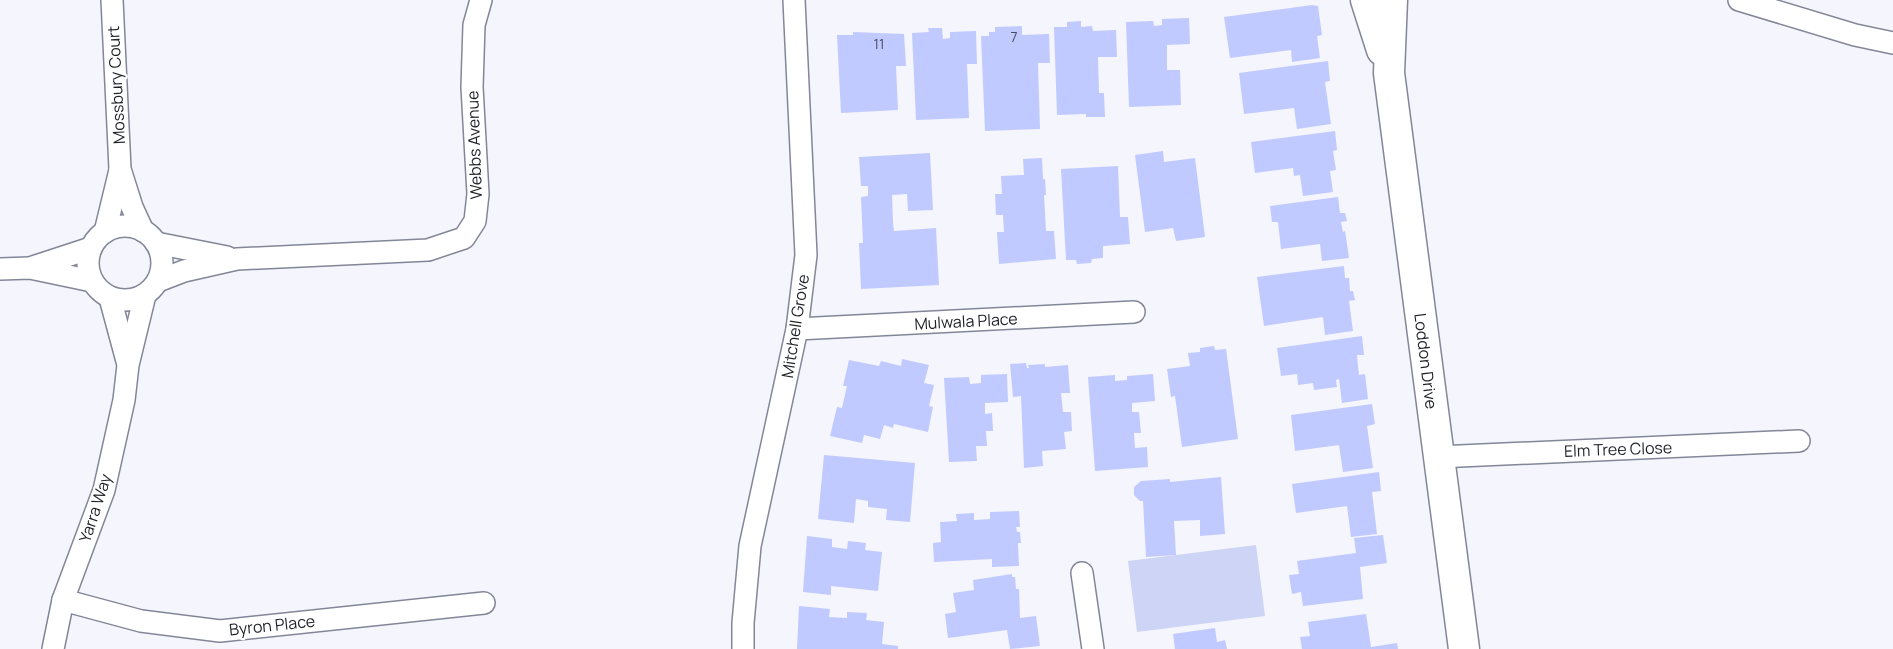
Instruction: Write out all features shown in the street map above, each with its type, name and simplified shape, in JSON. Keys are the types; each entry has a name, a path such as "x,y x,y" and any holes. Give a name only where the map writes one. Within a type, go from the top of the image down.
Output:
{"street":[{"name":"Mossbury Court","path":"112,0 120,169 132,207 149,237"},
{"name":"Webbs Avenue","path":"151,288 184,271 237,259 428,250 464,238 475,221 478,194 472,87 474,25 481,0"},
{"name":"Mitchell Grove","path":"743,649 750,546 797,329 806,255 794,0"},
{"name":"Loddon Drive","path":"1366,0 1389,73"},
{"name":"Loddon Drive","path":"1392,0 1389,73 1464,649"},
{"path":"1739,0 1855,35 1893,43"},
{"name":"Mossbury Court","path":"105,232 120,169"},
{"path":"124,226 149,237 162,261 151,288 134,300 110,298 92,281 88,270 88,259 94,241 105,232 124,226"},
{"name":"Webbs Avenue","path":"149,237 237,259"},
{"path":"0,270 30,268 91,248"},
{"path":"30,268 92,281"},
{"name":"Yarra Way","path":"54,649 63,600 104,490 124,400 128,365 151,288"},
{"name":"Yarra Way","path":"110,298 128,365"},
{"name":"Mulwala Place","path":"797,329 1134,312"},
{"name":"Elm Tree Close","path":"1438,458 1799,441"},
{"path":"1082,573 1093,649"},
{"name":"Byron Place","path":"63,600 141,621 220,631 484,603"}],"shaded area":[{"path":"1256,545 1265,616 1137,632 1128,561"}],"building":[{"path":"1318,6 1322,35 1317,36 1320,58 1292,62 1291,50 1230,58 1224,17"},
{"path":"1189,18 1190,44 1167,45 1167,70 1180,70 1181,105 1129,107 1126,22 1153,21 1154,26 1162,25 1162,19"},
{"path":"1081,21 1081,27 1092,26 1093,31 1116,30 1117,57 1098,57 1099,93 1104,93 1105,117 1086,117 1086,114 1057,115 1054,27 1067,27 1067,22"},
{"path":"1022,26 1022,35 1049,34 1050,63 1038,63 1040,129 985,131 981,36 989,36 989,32 995,32 995,27"},
{"path":"928,28 942,28 943,39 950,38 950,32 976,31 977,64 967,64 969,118 916,120 912,33 929,32"},
{"path":"853,32 904,34 906,66 896,66 898,110 841,113 837,35 853,35"},
{"path":"1328,61 1330,81 1325,82 1331,124 1297,129 1294,108 1244,114 1239,73"},
{"path":"1335,131 1337,150 1333,151 1336,170 1330,171 1333,192 1303,196 1300,175 1294,176 1293,168 1255,173 1251,142"},
{"path":"1163,151 1164,162 1195,158 1205,237 1176,241 1173,228 1145,232 1135,155"},
{"path":"930,153 933,210 908,211 907,194 892,195 893,222 894,231 936,228 939,285 861,289 859,243 863,243 861,197 868,196 868,186 861,186 859,157"},
{"path":"1042,158 1046,195 1044,195 1046,231 1054,231 1056,259 999,264 997,232 1004,232 1003,215 996,215 995,194 1002,194 1001,176 1024,175 1023,159"},
{"path":"1118,166 1120,217 1128,217 1130,244 1103,246 1103,258 1092,259 1091,263 1077,264 1076,260 1066,260 1061,169"},
{"path":"1338,197 1340,213 1345,213 1347,221 1341,222 1343,232 1345,231 1349,258 1322,261 1320,244 1281,249 1278,222 1272,222 1270,206"},
{"path":"1344,266 1345,278 1349,278 1350,291 1353,291 1355,300 1349,301 1353,331 1325,335 1323,317 1264,326 1257,277"},
{"path":"1362,336 1364,355 1357,355 1358,366 1359,375 1365,374 1368,399 1342,403 1339,379 1336,380 1337,387 1314,390 1313,383 1298,385 1297,374 1281,376 1277,348"},
{"path":"1214,346 1215,350 1226,349 1238,439 1182,447 1175,396 1171,397 1167,369 1190,366 1188,353 1200,352 1200,348"},
{"path":"902,359 929,365 924,383 934,385 929,406 933,407 928,432 894,424 893,428 884,425 880,439 864,435 862,443 830,436 837,407 842,408 847,386 843,386 849,360 879,366 881,361 901,366"},
{"path":"1026,363 1027,368 1029,368 1028,365 1045,364 1045,367 1068,365 1070,393 1061,393 1063,412 1071,412 1072,431 1064,432 1066,449 1042,451 1043,466 1024,468 1021,396 1013,397 1010,364"},
{"path":"1007,374 1008,402 985,403 985,414 992,413 993,431 986,431 987,446 976,446 977,461 949,462 944,378 969,377 970,384 981,383 981,375"},
{"path":"1153,374 1155,401 1132,403 1132,412 1139,412 1141,433 1134,433 1135,448 1147,447 1148,467 1095,471 1088,377 1115,375 1115,381 1127,380 1127,376"},
{"path":"1372,404 1375,424 1367,426 1373,468 1343,472 1339,445 1295,451 1291,415"},
{"path":"824,455 915,463 910,522 886,520 887,509 868,507 868,501 856,499 854,523 818,519"},
{"path":"1379,472 1381,491 1372,492 1377,534 1351,537 1347,506 1296,513 1292,484"},
{"path":"1221,477 1225,534 1200,536 1200,520 1174,521 1176,555 1146,557 1143,501 1134,495 1134,487 1141,481 1170,479 1170,482"},
{"path":"1019,511 1020,527 1016,527 1017,532 1020,532 1021,543 1018,543 1019,566 992,567 992,559 934,562 933,543 941,542 940,522 957,521 956,514 974,513 974,520 990,519 990,512"},
{"path":"1383,535 1387,563 1360,567 1363,599 1303,606 1301,592 1292,594 1289,575 1299,574 1297,561 1356,553 1354,538"},
{"path":"807,536 832,539 832,547 847,549 848,541 866,543 865,550 882,552 878,591 831,586 831,595 803,592"},
{"path":"1012,574 1012,577 1015,577 1016,589 1019,589 1020,618 1036,616 1040,646 1010,649 1007,630 948,638 945,614 956,612 953,593 974,590 973,580"},
{"path":"799,606 830,609 829,617 847,618 847,612 867,613 866,620 884,622 882,644 898,646 898,649 797,649"},
{"path":"1366,614 1371,647 1397,643 1398,649 1302,649 1300,637 1310,636 1308,622"},
{"path":"1215,628 1217,642 1225,640 1227,649 1175,649 1173,634"}]}
